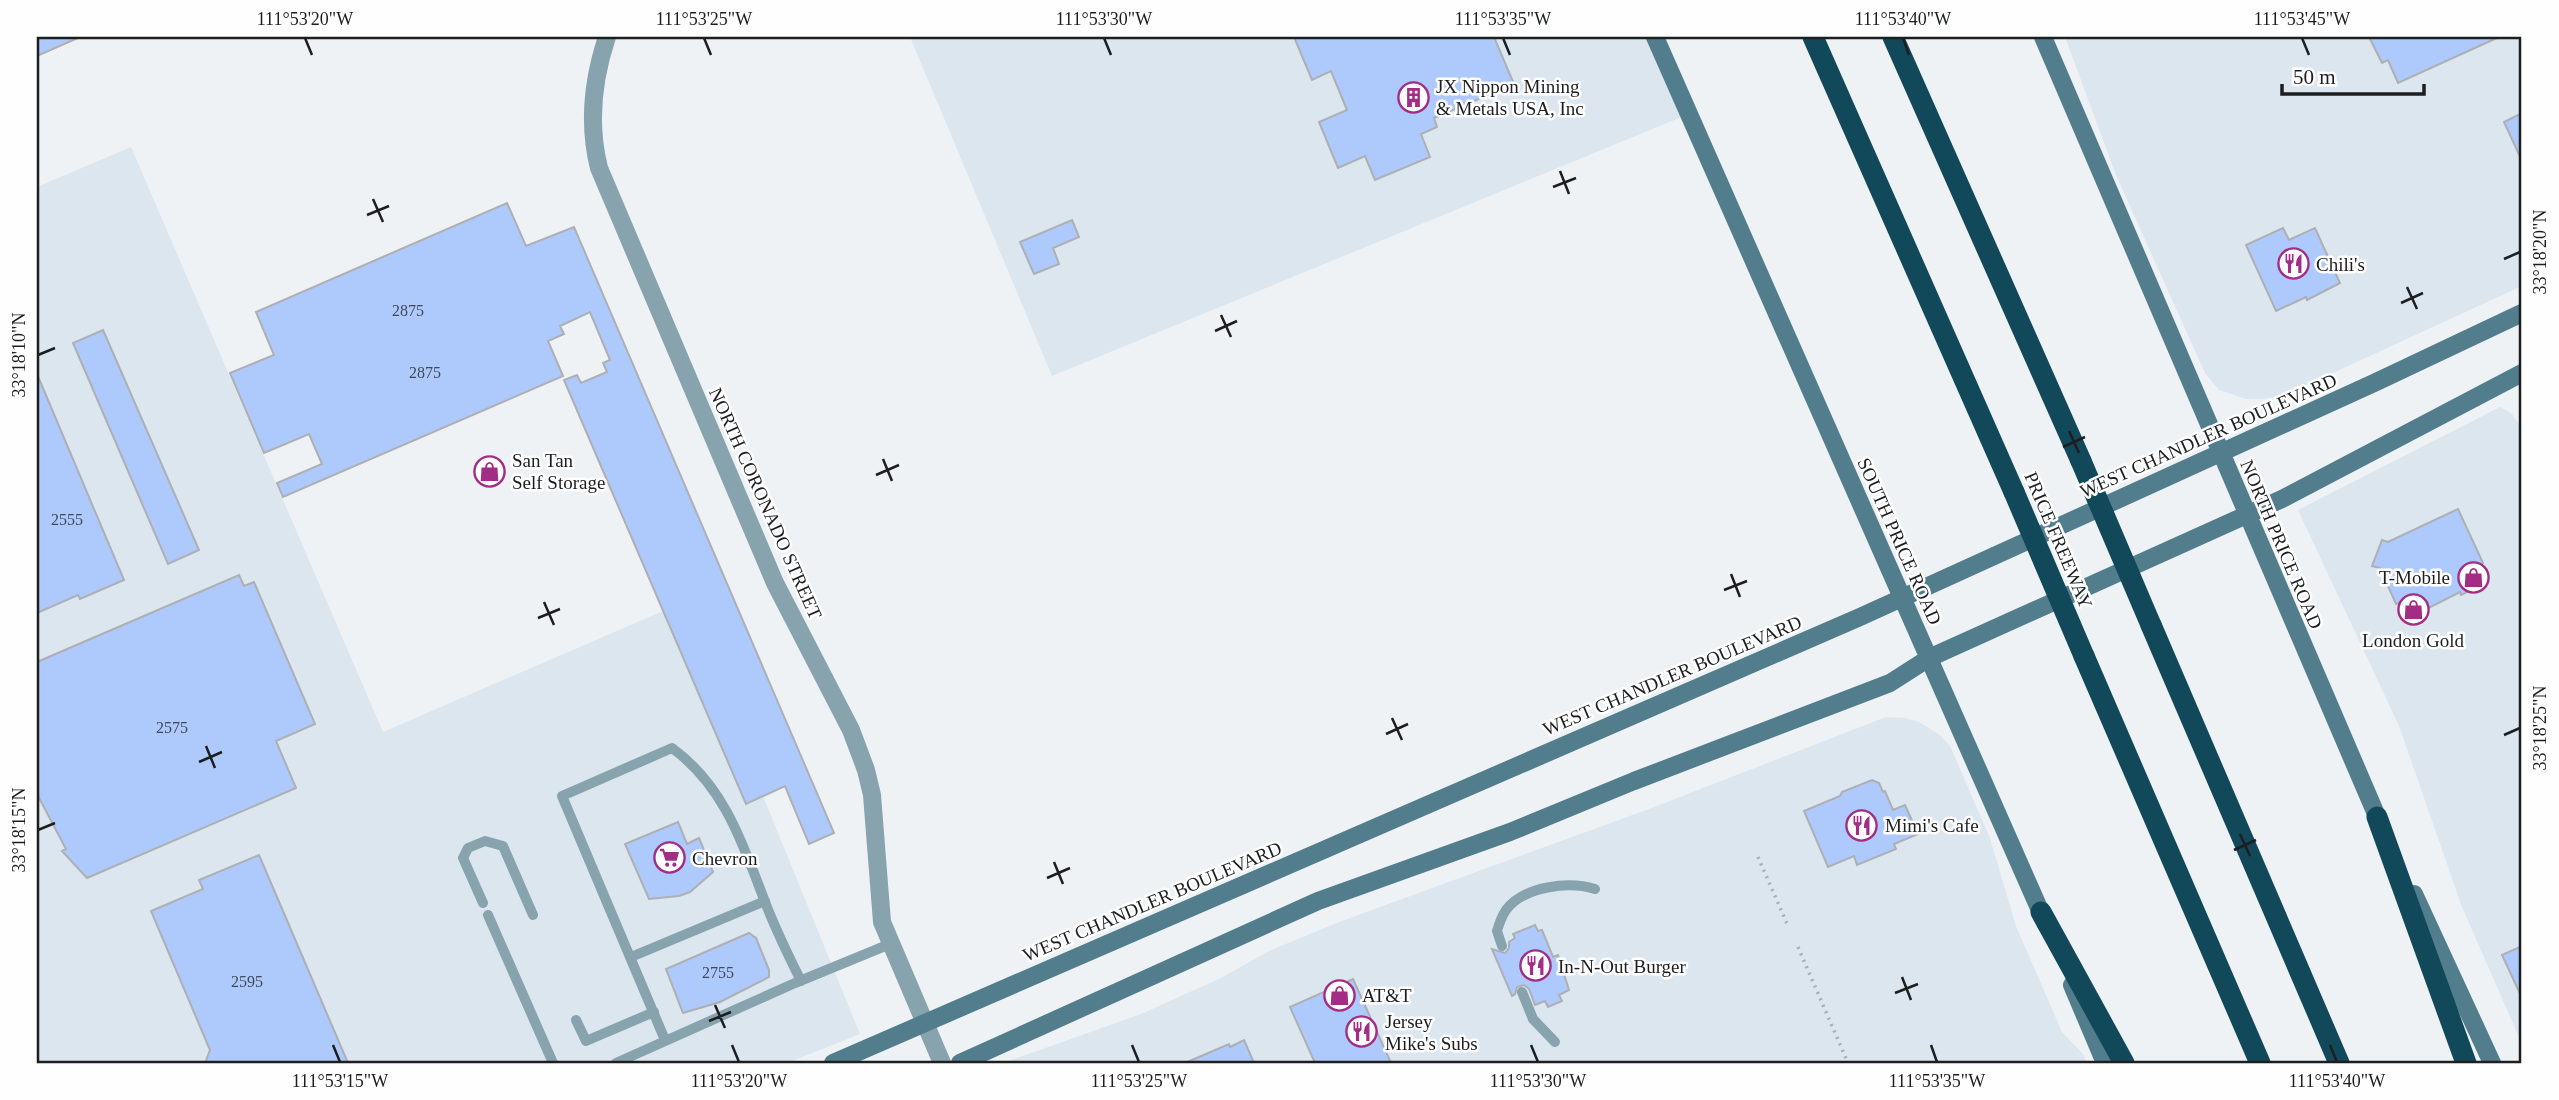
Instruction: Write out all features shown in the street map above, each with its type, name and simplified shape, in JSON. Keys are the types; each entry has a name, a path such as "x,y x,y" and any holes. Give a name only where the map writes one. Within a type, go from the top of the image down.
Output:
{"highway":[{"name":"PRICE FREEWAY","path":"1813,37 2014,492 2260,1063"},
{"path":"1893,37 2081,461 2339,1063"},
{"path":"2377,817 2466,1063"},
{"path":"2041,912 2124,1063"}],"main road":[{"name":"SOUTH PRICE ROAD","path":"1655,37 2105,1063"},
{"name":"NORTH PRICE ROAD","path":"2043,37 2377,817 2492,1063"},
{"name":"WEST CHANDLER BOULEVARD","path":"833,1063 1902,598 2522,313"},
{"path":"960,1063 1318,901 1510,832 1634,781 1890,683 1928,658 2282,499 2521,378"}],"street":[{"name":"NORTH CORONADO STREET","path":"607,37 597,74 593,120 599,168 775,583 822,669 851,730 872,795 882,922 942,1063"}],"lane":[{"path":"665,1040 562,796 672,748 685,758 718,796 742,841 765,901 801,981"},
{"path":"482,903 463,858 468,848 485,841 503,846 533,915"},
{"path":"1502,946 1497,931 1505,911 1515,901 1560,885 1580,884 1595,889"},
{"path":"631,957 765,901"},
{"path":"488,915 553,1063"},
{"path":"616,1063 890,944"},
{"path":"1522,992 1533,1019 1555,1042"},
{"path":"576,1020 586,1041 654,1012"}],"path":[{"path":"1758,857 1788,926"},
{"path":"1798,947 1848,1063"}],"shaded area":[{"path":"910,37 1656,37 1689,114 1052,376"},
{"path":"2065,37 2522,37 2522,286 2285,395 2246,399 2219,390 2205,373 2116,175"},
{"path":"131,147 383,732 663,611 746,803 763,796 860,1034 787,1063 37,1063 37,187"},
{"path":"2500,407 2511,413 2522,428 2522,1044 2462,907 2399,726 2298,510"},
{"path":"1886,717 1919,722 1940,735 1950,746 1990,838 2016,926 2062,1032 2083,1054 2087,1063 1003,1063 1141,1014 1219,979 1269,951 1339,922 1649,809"}],"building":[{"path":"37,37 80,37 37,56"},
{"name":"JX Nippon Mining & Metals USA, Inc","path":"1294,37 1494,37 1514,84 1434,118 1437,127 1421,134 1430,157 1375,180 1365,156 1338,168 1319,122 1347,110 1331,71 1312,80"},
{"path":"2369,37 2499,37 2398,83 2388,60 2382,63"},
{"path":"2522,113 2522,161 2504,122"},
{"path":"507,203 526,246 574,227 834,833 809,844 785,786 746,804 564,380 577,375 581,383 607,372 603,363 610,360 590,312 560,326 564,334 548,341 563,376 283,497 277,483 322,464 309,434 264,453 230,373 274,355 256,312"},
{"path":"1072,220 1079,237 1053,248 1059,264 1034,274 1020,242"},
{"name":"Chili's","path":"2283,228 2289,240 2315,228 2340,283 2307,300 2306,297 2276,311 2246,245"},
{"path":"103,330 199,550 168,564 73,343"},
{"path":"37,374 124,580 80,599 78,595 37,613"},
{"path":"2458,509 2483,563 2477,566 2485,584 2461,595 2460,592 2409,618 2402,602 2396,604 2380,568 2372,566 2382,540 2388,542"},
{"path":"239,575 244,586 254,582 315,724 276,741 296,788 87,878 62,851 66,849 37,794 37,662"},
{"name":"Mimi's Cafe","path":"1872,780 1879,783 1883,792 1885,791 1893,810 1905,805 1918,834 1894,844 1896,849 1857,865 1854,856 1828,867 1804,811"},
{"name":"Chevron","path":"678,822 687,844 699,838 713,872 690,892 649,899 625,844"},
{"path":"259,855 348,1063 205,1063 210,1050 151,911 203,889 199,880"},
{"path":"1535,925 1538,931 1542,930 1553,957 1558,955 1569,990 1559,995 1562,1001 1548,1007 1545,1001 1535,1005 1529,989 1524,985 1517,987 1512,996 1492,949 1505,953 1509,942 1515,938 1513,934"},
{"path":"749,933 756,938 769,970 769,977 720,1002 683,1013 666,969"},
{"path":"2522,946 2522,998 2502,955"},
{"path":"1353,979 1391,1063 1315,1063 1290,1007"},
{"path":"1244,1040 1254,1063 1185,1063 1229,1044 1230,1047"}],"place":[{"name":"JX Nippon Mining & Metals USA, Inc","path":"1413,97"},
{"name":"Chili's","path":"2293,264"},
{"name":"San Tan Self Storage","path":"489,471"},
{"name":"T-Mobile","path":"2473,577"},
{"name":"London Gold","path":"2413,609"},
{"name":"Mimi's Cafe","path":"1862,825"},
{"name":"Chevron","path":"669,858"},
{"name":"In-N-Out Burger","path":"1535,966"},
{"name":"AT&T","path":"1339,995"},
{"name":"Jersey Mike's Subs","path":"1362,1032"}]}
